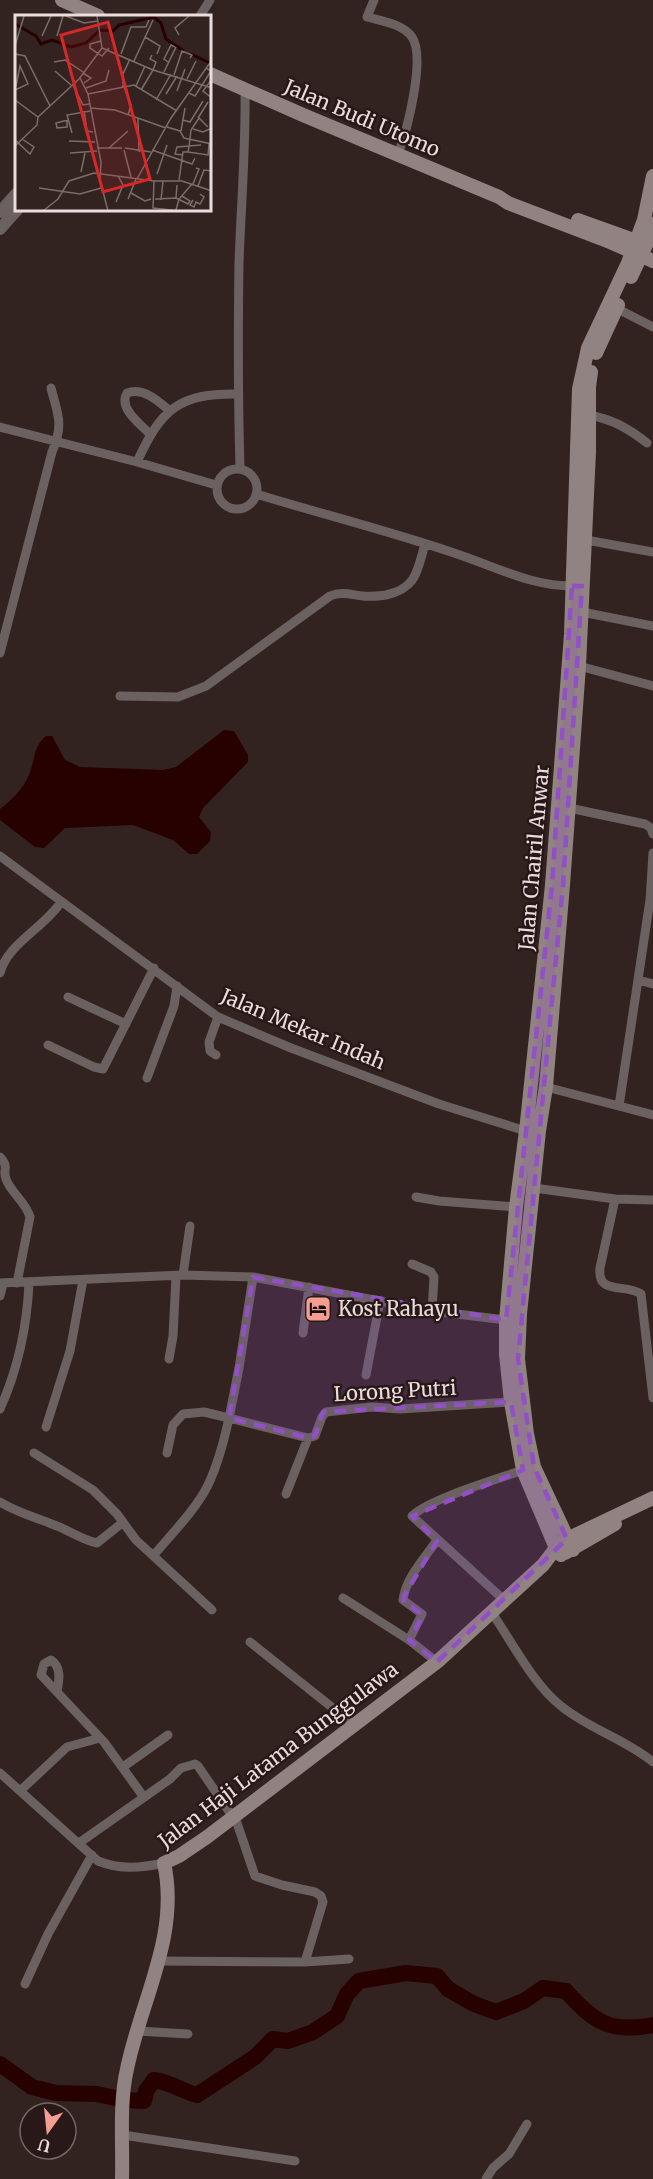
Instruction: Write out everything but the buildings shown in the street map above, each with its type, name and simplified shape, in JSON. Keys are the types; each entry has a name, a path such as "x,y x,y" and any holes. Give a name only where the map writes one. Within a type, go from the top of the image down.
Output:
{"main road":[{"path":"62,0 96,15"},
{"name":"Jalan Budi Utomo","path":"212,75 499,197 509,196 521,200 644,251"},
{"name":"Jalan Chairil Anwar","path":"561,1550 523,1470 511,1402 506,1354 506,1320 516,1208 526,1131 544,1032 569,808 582,612 577,586 579,390 583,368 600,319 644,251 644,220 653,176"},
{"name":"Jalan Chairil Anwar","path":"561,1550 534,1467 525,1422 518,1359 520,1314 546,1088 544,1032 552,885 571,634 586,540 589,387 594,360 644,251 653,224"},
{"path":"561,1550 653,1498"},
{"path":"561,1550 653,1505"},
{"name":"Jalan Haji Latama Bunggulawa","path":"122,2179 127,2069 160,1961 168,1901 168,1880 164,1863 179,1856 232,1817 352,1724 437,1662 561,1550"}],"street":[{"path":"201,15 210,0"},
{"path":"374,0 367,17 397,26 407,32 414,39 417,52 411,111 398,154"},
{"path":"240,468 238,394 240,261 246,146 245,90"},
{"path":"0,212 15,195"},
{"path":"0,229 15,212"},
{"path":"616,308 653,327"},
{"path":"0,653 52,452 60,433 59,418 51,388"},
{"path":"150,434 125,405 124,398 127,393 136,391 150,395 170,411"},
{"path":"137,462 150,434 170,411 180,404 197,396 214,393 238,394"},
{"path":"588,415 620,424 647,443"},
{"path":"0,427 216,485"},
{"path":"232,468 240,468 252,475 257,487 256,494 247,507 239,509 222,504 217,495 216,485 225,472 232,468"},
{"path":"256,494 425,544 529,581 544,585 577,586"},
{"path":"586,540 653,552"},
{"path":"120,696 169,697 191,693 216,680 330,596 340,593 374,597 407,588 415,576 425,544"},
{"path":"582,612 653,626"},
{"path":"579,666 653,686"},
{"path":"569,808 645,825 651,828 653,834"},
{"path":"619,1106 642,950 652,901 653,852"},
{"name":"Jalan Mekar Indah","path":"0,856 218,1017 291,1048 439,1104 526,1131"},
{"path":"0,973 1,966 15,947 43,925 62,902"},
{"path":"48,1045 103,1069 154,968"},
{"path":"638,980 653,984"},
{"path":"147,1078 174,1006 177,986"},
{"path":"68,997 126,1024"},
{"path":"216,1055 210,1052 208,1045 218,1017"},
{"path":"546,1088 653,1115"},
{"path":"0,1157 7,1166 6,1180 28,1209 30,1216 16,1283"},
{"path":"534,1188 615,1199 653,1200"},
{"path":"416,1197 439,1202 516,1208"},
{"path":"615,1199 600,1268 600,1278 607,1286 641,1294 653,1398"},
{"path":"169,1359 180,1275 190,1226"},
{"path":"412,1264 431,1272 434,1277 432,1311"},
{"path":"0,1296 1,1283 180,1275 253,1277 432,1311 506,1320"},
{"path":"154,1555 186,1517 208,1484 223,1444 239,1368 253,1277"},
{"path":"46,1426 70,1351 83,1280"},
{"path":"0,1409 13,1377 20,1350 29,1283"},
{"path":"303,1333 309,1287"},
{"path":"366,1375 380,1301"},
{"name":"Lorong Putri","path":"308,1438 315,1436 326,1412 372,1407 400,1409 511,1402"},
{"path":"167,1453 172,1425 183,1414 204,1412 308,1438 286,1494"},
{"path":"34,1453 93,1490 117,1514 136,1540 212,1610"},
{"path":"504,1600 437,1540 413,1517 413,1514 438,1501 523,1470"},
{"path":"0,1502 15,1511 96,1543 122,1523"},
{"path":"409,1640 422,1614 404,1602 404,1596 415,1571 437,1540"},
{"path":"343,1598 409,1640 437,1662"},
{"path":"492,1613 520,1656 554,1701 568,1712 653,1762"},
{"path":"250,1642 352,1724"},
{"path":"57,1692 100,1738 143,1796"},
{"path":"123,1767 168,1735"},
{"path":"20,1791 67,1747 100,1738"},
{"path":"79,1844 143,1796 170,1779 181,1768 195,1764 237,1823 255,1876 321,1896 323,1902 321,1913 305,1962"},
{"path":"0,1773 98,1861 119,1868 144,1868 164,1863"},
{"path":"25,1984 48,1934 92,1855"},
{"path":"160,1961 305,1962 349,1959"},
{"path":"138,2031 188,2034"},
{"path":"486,2179 493,2168 509,2154 527,2124"},
{"path":"123,2135 295,2161"}],"highlighted area":[{"path":"572,586 582,586 563,885 518,1359 534,1467 567,1539 437,1662 409,1640 423,1615 404,1602 404,1596 437,1541 412,1516 523,1470 511,1402 323,1412 315,1436 308,1438 229,1418 253,1277 506,1320 552,885"}],"shaded area":[{"path":"224,730 234,731 248,755 248,762 203,808 199,817 211,832 210,841 197,854 189,854 173,840 133,825 65,828 44,848 35,847 0,820 0,809 24,785 36,749 46,736 52,736 65,760 80,767 163,770 176,767"}],"waterway":[{"path":"0,2064 32,2087 56,2093 97,2094 124,2100 144,2101 146,2091 154,2080 197,2095 255,2057 273,2039 288,2041 313,2032 337,2016 347,1994 359,1981 406,1973 437,1976 448,1989 474,2004 496,2012 524,2001 543,1988 566,1991 586,2011 604,2023 626,2028 653,2025"}],"place":[{"name":"Kost Rahayu","path":"318,1309"}]}
